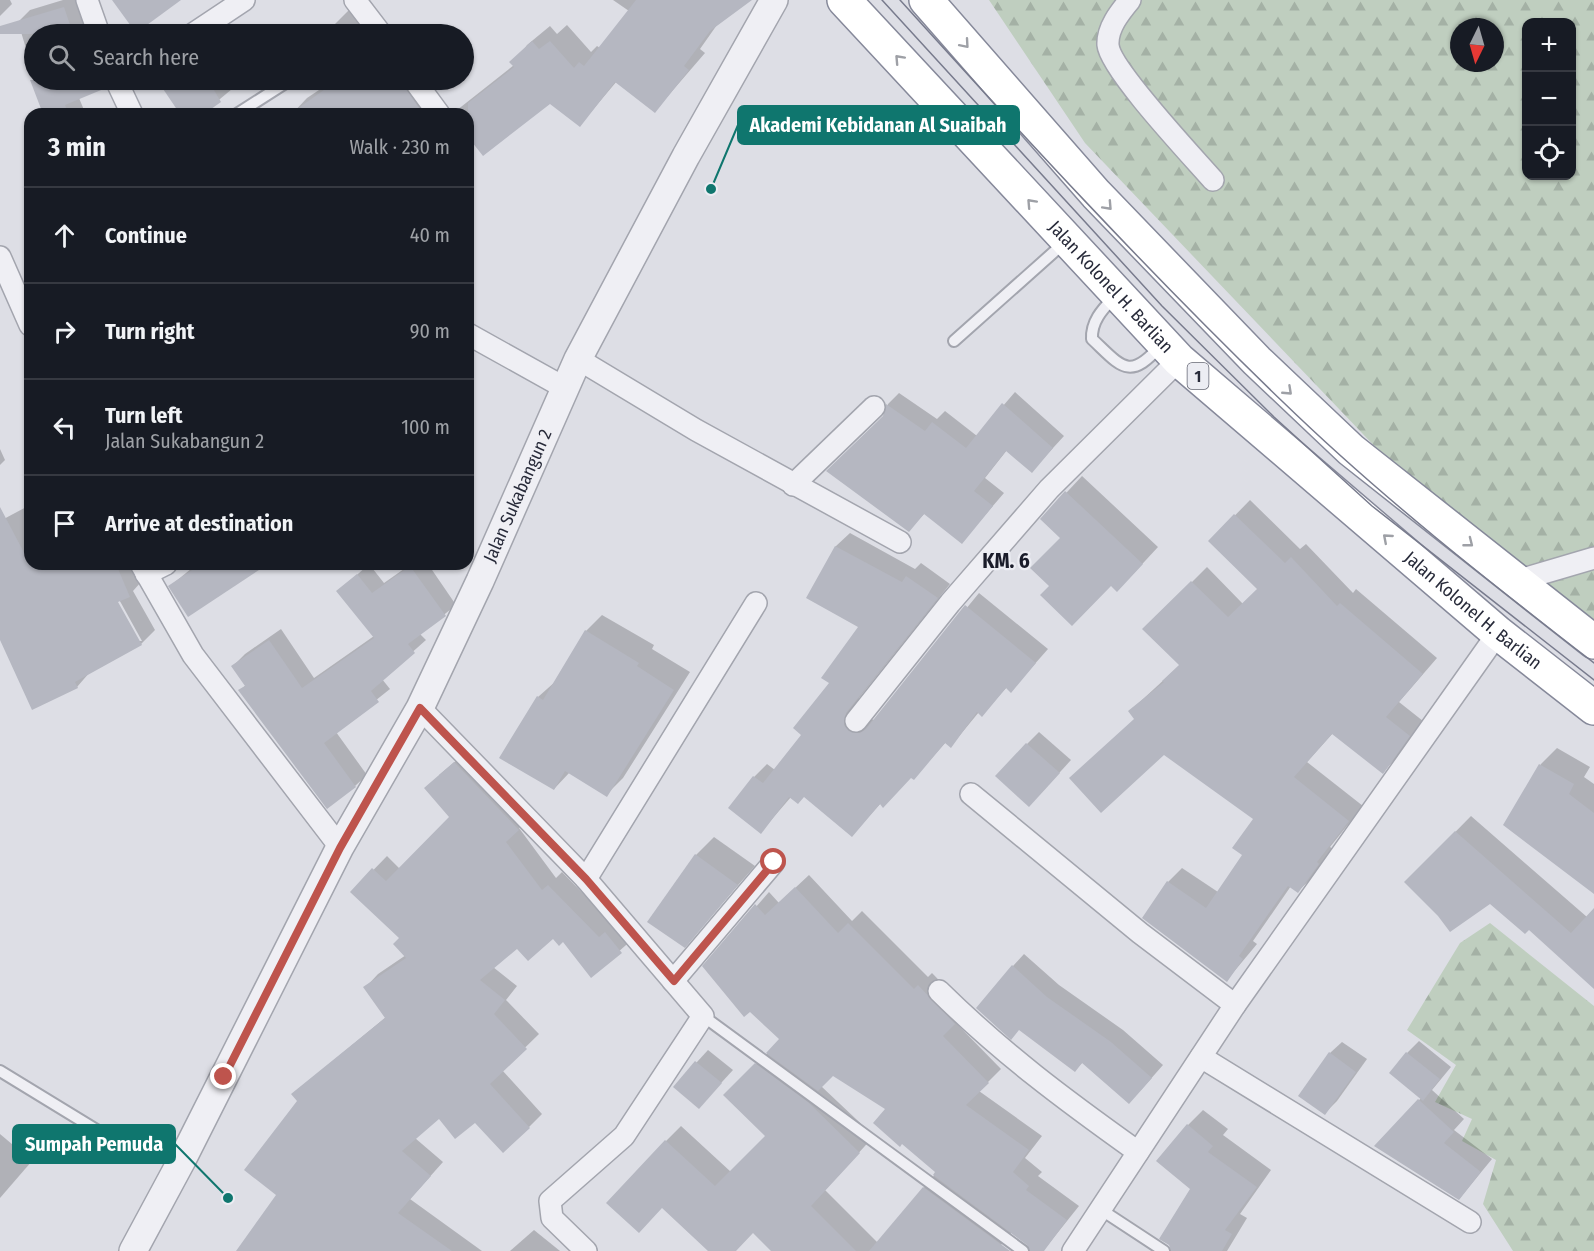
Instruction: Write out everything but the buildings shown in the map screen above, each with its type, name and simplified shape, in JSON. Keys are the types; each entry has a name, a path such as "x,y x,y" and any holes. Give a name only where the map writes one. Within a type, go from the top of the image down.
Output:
{"highway":[{"name":"Jalan Kolonel H. Barlian","path":"844,0 1171,351 1498,633 1594,708"},
{"path":"926,0 1096,194 1257,361 1351,450 1594,642"},
{"path":"1222,397 1257,361"}],"street":[{"path":"87,0 95,24"},
{"path":"208,24 244,0"},
{"path":"355,0 373,24"},
{"name":"Jalan Sukabangun 2","path":"133,1251 182,1160 340,848 420,708 480,581 578,358 686,156 774,0"},
{"path":"1130,0 1110,31 1108,47 1123,73 1213,180"},
{"path":"123,90 130,108"},
{"path":"421,90 435,108"},
{"path":"0,257 24,311"},
{"path":"474,337 565,388"},
{"path":"856,721 950,603 1171,351"},
{"path":"578,358 696,430 900,542"},
{"path":"794,485 874,407"},
{"path":"1516,581 1594,558"},
{"path":"145,570 193,655 340,848"},
{"path":"586,879 756,603"},
{"path":"1073,1251 1234,1005 1498,633"},
{"path":"420,708 586,879 703,1016 624,1136 550,1201 552,1218 586,1251"},
{"path":"971,795 1234,1005"},
{"path":"674,981 774,862"},
{"path":"939,991 983,1035 1045,1086 1138,1152"},
{"path":"1201,1057 1470,1222"}],"lane":[{"path":"246,108 274,90"},
{"path":"954,340 1067,241"},
{"path":"1117,294 1100,312 1091,330 1092,339 1121,366 1133,367 1171,351"},
{"path":"703,1016 1023,1251"},
{"path":"0,1071 108,1137 182,1160"},
{"path":"1100,1209 1164,1251"}],"green space":[{"path":"989,0 1594,0 1594,645 1404,477 1085,143"},
{"path":"1490,923 1594,1006 1594,1251 1513,1251 1483,1204 1496,1160 1462,1141 1472,1119 1435,1102 1456,1065 1407,1030 1460,943"}],"tram line":[{"path":"882,0 1162,306 1274,417 1372,506 1594,680"},
{"path":"900,0 1088,204 1233,354 1283,402 1396,504 1594,663"}],"place":[{"name":"Akademi Kebidanan Al Suaibah","path":"711,189"},
{"name":"Sumpah Pemuda","path":"228,1198"}],"district":[{"name":"KM. 6","path":"1006,561"}],"route":[{"path":"224,1077 340,848 420,708 586,879 674,981 774,862"}]}
